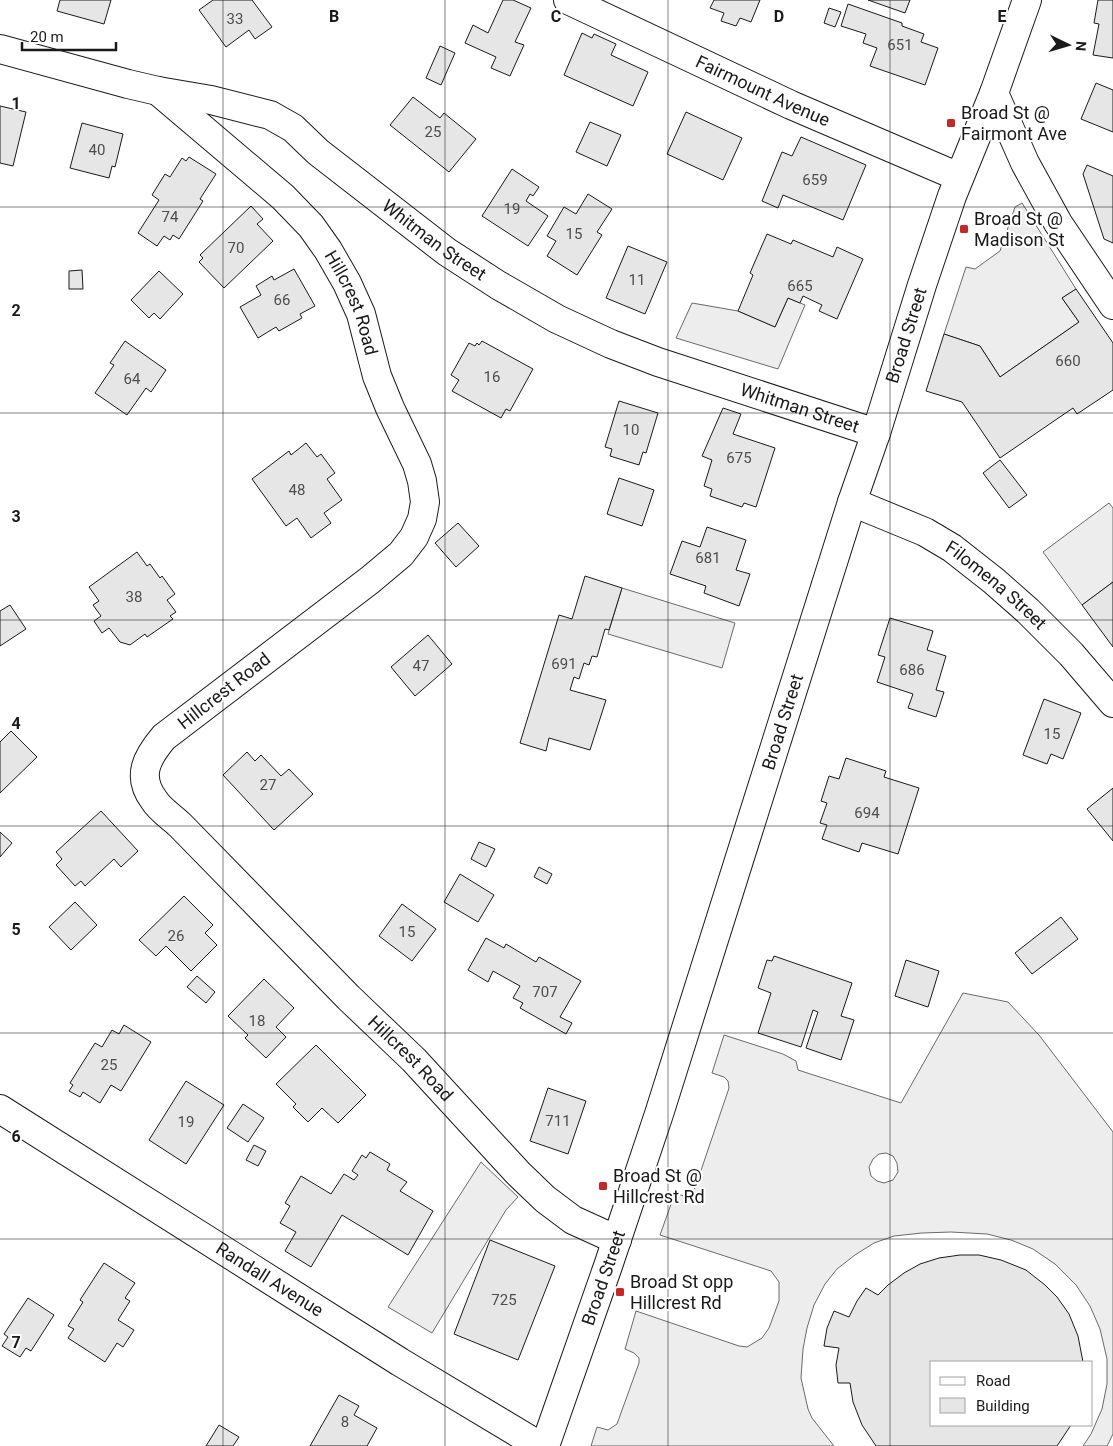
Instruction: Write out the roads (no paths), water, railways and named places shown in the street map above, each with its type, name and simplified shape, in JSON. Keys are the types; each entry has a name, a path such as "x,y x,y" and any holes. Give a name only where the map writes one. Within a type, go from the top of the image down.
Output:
{"street":[{"name":"Fairmount Avenue","path":"568,0 791,105 960,176"},
{"name":"Broad Street","path":"545,1446 677,1060 922,284 960,176 994,93 1027,0"},
{"name":"Whitman Street","path":"0,50 158,91 211,100 270,115 293,128 318,152 447,252 557,319 611,344 658,362 876,433"},
{"name":"Hillcrest Road","path":"158,91 283,197 311,226 328,250 361,314 377,376 417,464 425,502 422,519 414,536 401,554 370,580 164,737 148,758 145,782 154,801 180,825 349,998 414,1060 518,1173 545,1198 574,1220 617,1240"},
{"path":"994,93 1025,163 1058,223 1113,305"},
{"name":"Filomena Street","path":"852,502 925,532 952,548 994,581 1046,629 1071,654 1113,703"},
{"name":"Randall Avenue","path":"0,1109 314,1309 540,1446"}],"place":[{"name":"Broad St @ Fairmont Ave","path":"951,123"},
{"name":"Broad St @ Madison St","path":"964,229"},
{"name":"Broad St @ Hillcrest Rd","path":"603,1186"},
{"name":"Broad St opp Hillcrest Rd","path":"620,1292"}]}
